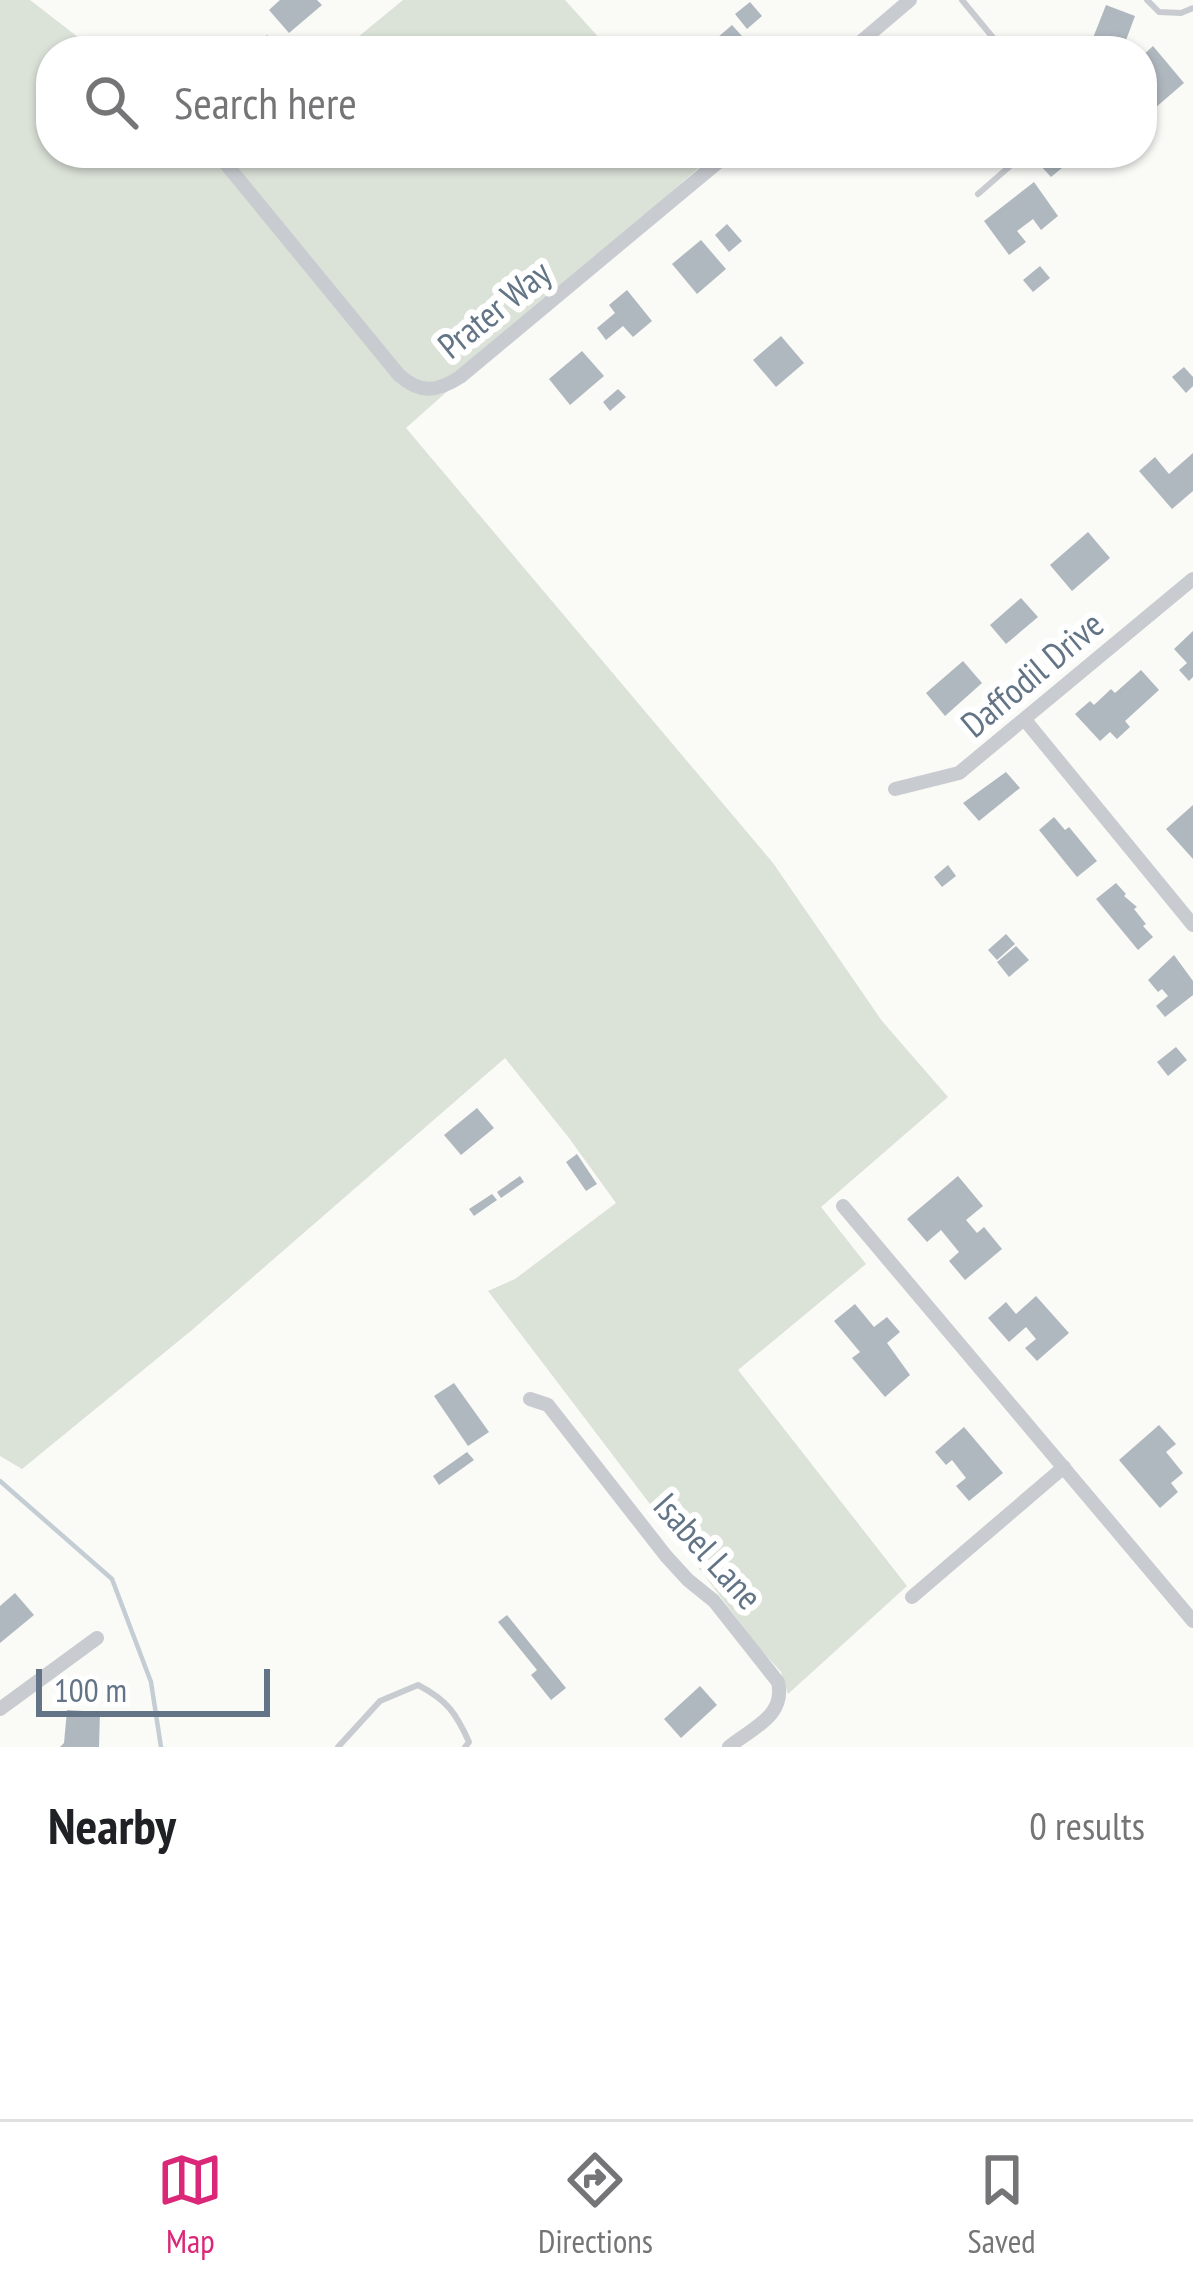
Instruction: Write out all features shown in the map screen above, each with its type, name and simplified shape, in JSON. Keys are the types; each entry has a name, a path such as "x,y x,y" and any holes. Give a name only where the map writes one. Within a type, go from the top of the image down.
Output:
{"street":[{"path":"868,36 910,0"},
{"name":"Prater Way","path":"229,168 399,375 416,388 432,390 460,377 711,168"},
{"name":"Daffodil Drive","path":"895,789 959,773 1193,578"},
{"path":"1025,720 1193,926"},
{"path":"843,1206 1193,1621"},
{"name":"Isabel Lane","path":"530,1399 548,1406 666,1556 714,1601 778,1682 781,1698 773,1713 729,1747"},
{"path":"912,1598 1064,1467"},
{"path":"0,1709 97,1639"}],"lane":[{"path":"962,0 992,36"},
{"path":"1148,0 1159,12 1193,8"},
{"path":"978,194 1008,168"},
{"path":"338,1747 380,1701 418,1685 440,1696 459,1719 469,1742 465,1747"}],"shaded area":[{"path":"0,0 30,0 77,36 36,36 36,168 698,168 406,428 773,863 882,1021 948,1097 821,1207 866,1264 738,1370 907,1586 788,1694 781,1672 488,1291 515,1279 616,1203 505,1058 192,1330 22,1469 0,1456"},
{"path":"403,0 565,0 597,36 359,36"}],"building":[{"path":"280,0 317,0 322,5 289,33 269,10"},
{"path":"750,2 762,16 747,29 735,14"},
{"path":"1106,5 1135,16 1128,36 1094,36"},
{"path":"732,25 742,36 719,36"},
{"path":"1157,51 1184,83 1157,106"},
{"path":"1034,182 1058,216 1041,230 1033,219 1017,231 1026,242 1009,255 984,221"},
{"path":"727,224 742,241 729,252 715,235"},
{"path":"701,240 726,269 697,294 672,264"},
{"path":"1040,266 1050,278 1033,292 1023,280"},
{"path":"627,290 652,321 633,337 623,326 606,340 597,328 615,313 609,305"},
{"path":"781,336 804,363 776,387 753,360"},
{"path":"582,351 604,376 570,405 549,379"},
{"path":"1184,367 1193,377 1193,386 1186,393 1172,377"},
{"path":"618,389 626,397 610,411 603,402"},
{"path":"1193,453 1193,491 1172,509 1139,471 1155,457 1169,474"},
{"path":"1088,532 1110,558 1072,591 1050,565"},
{"path":"1021,598 1038,617 1006,644 990,625"},
{"path":"1193,631 1193,677 1189,681 1179,670 1187,663 1174,649"},
{"path":"963,661 982,683 945,716 926,693"},
{"path":"1141,670 1159,690 1125,721 1130,727 1117,739 1110,732 1100,741 1075,714 1111,689 1115,693"},
{"path":"1006,772 1020,788 979,821 963,803"},
{"path":"1193,805 1193,859 1166,829"},
{"path":"1054,817 1065,830 1069,827 1097,861 1077,877 1039,830"},
{"path":"948,865 956,876 942,887 934,877"},
{"path":"1116,883 1137,907 1143,926 1153,937 1138,950 1096,899"},
{"path":"1006,934 1015,944 997,960 988,950"},
{"path":"1016,946 1029,960 1009,977 997,962"},
{"path":"1174,955 1193,981 1193,995 1165,1017 1156,1006 1168,996 1148,980"},
{"path":"1176,1047 1187,1060 1168,1076 1157,1062"},
{"path":"477,1108 494,1128 461,1155 444,1135"},
{"path":"577,1154 597,1184 586,1191 566,1162"},
{"path":"520,1176 524,1182 501,1198 497,1192"},
{"path":"958,1176 983,1206 966,1220 977,1233 984,1227 1002,1249 965,1280 949,1261 959,1252 941,1230 927,1242 907,1219"},
{"path":"492,1194 497,1200 474,1216 469,1209"},
{"path":"1036,1296 1069,1333 1037,1361 1025,1348 1036,1339 1026,1327 1009,1342 988,1318 1006,1302 1016,1314"},
{"path":"855,1304 874,1327 887,1317 900,1332 887,1343 910,1375 885,1397 852,1358 860,1352 834,1321"},
{"path":"454,1383 489,1432 468,1446 434,1396"},
{"path":"1159,1425 1176,1444 1166,1452 1183,1473 1171,1483 1178,1492 1160,1508 1119,1460"},
{"path":"964,1427 1003,1473 969,1501 956,1486 966,1478 952,1460 946,1465 935,1452"},
{"path":"467,1452 474,1460 439,1485 433,1476"},
{"path":"15,1593 34,1615 0,1643 0,1606"},
{"path":"507,1615 566,1688 551,1700 531,1675 537,1670 498,1622"},
{"path":"700,1686 717,1705 681,1738 664,1719"},
{"path":"67,1710 100,1712 99,1747 60,1747"}],"waterway":[{"path":"0,1481 112,1579 151,1682 161,1747"}]}
